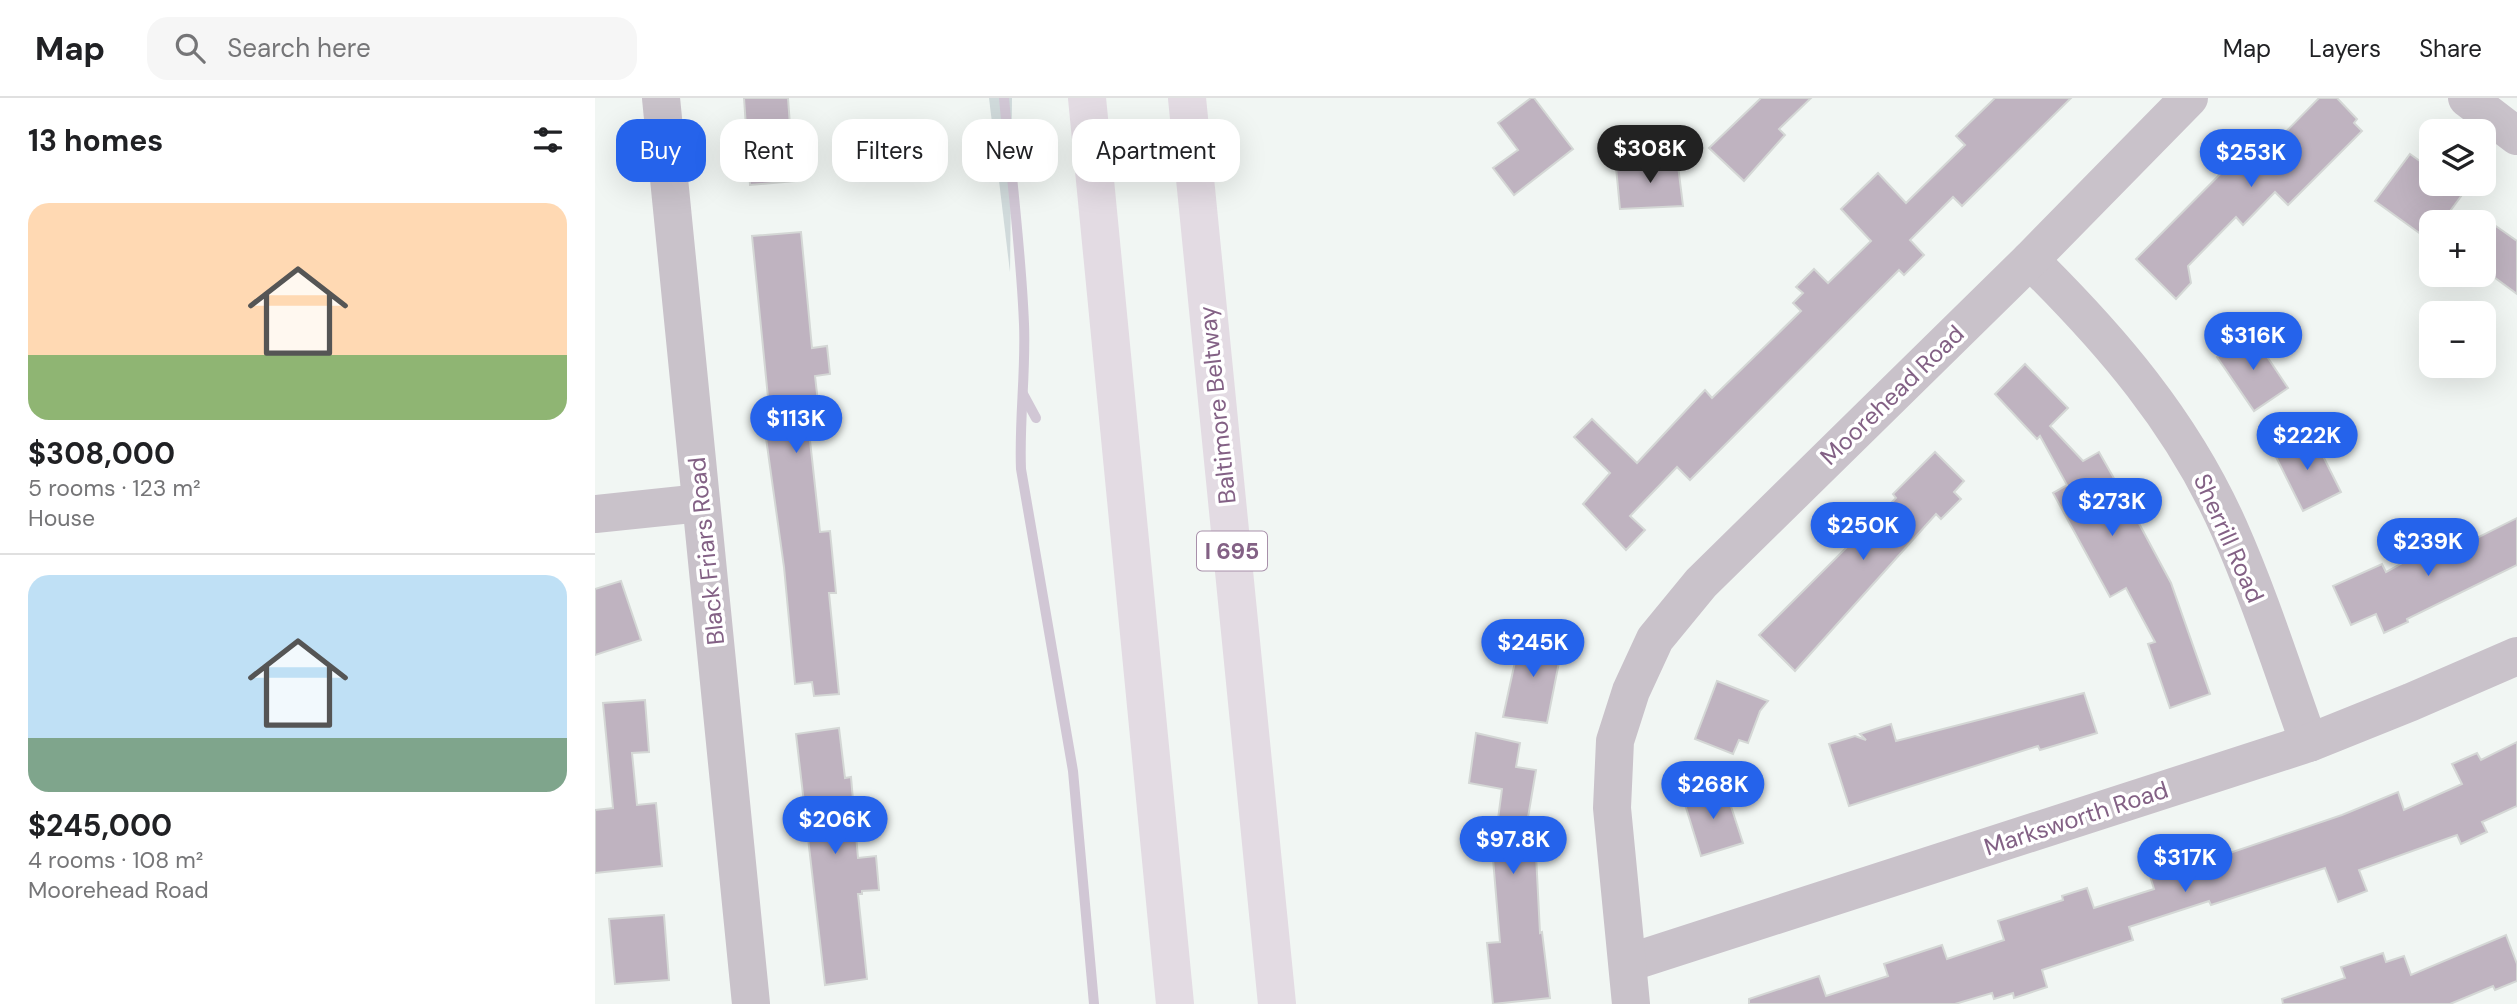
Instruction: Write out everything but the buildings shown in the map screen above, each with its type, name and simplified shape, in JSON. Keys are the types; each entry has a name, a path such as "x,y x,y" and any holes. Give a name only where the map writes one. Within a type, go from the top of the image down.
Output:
{"highway":[{"path":"1087,98 1175,1004"},
{"name":"Baltimore Beltway","path":"1187,98 1277,1004"}],"street":[{"name":"Black Friars Road","path":"661,98 751,1004"},
{"name":"Moorehead Road","path":"1632,1004 1612,808 1615,741 1631,691 1655,639 1700,583 2030,260 2189,98"},
{"path":"2467,98 2517,136"},
{"name":"Sherrill Road","path":"2030,260 2092,321 2133,370 2198,468 2243,562 2309,743"},
{"path":"595,514 701,503"},
{"name":"Marksworth Road","path":"1627,963 2309,743 2517,656"}],"shaded area":[{"path":"989,98 1012,98 1012,119 992,119"},
{"path":"999,182 1011,182 1010,272"}],"waterway":[{"path":"1004,98 1024,324 1021,469 1073,771 1094,1004"},
{"path":"1023,394 1036,418"}]}
